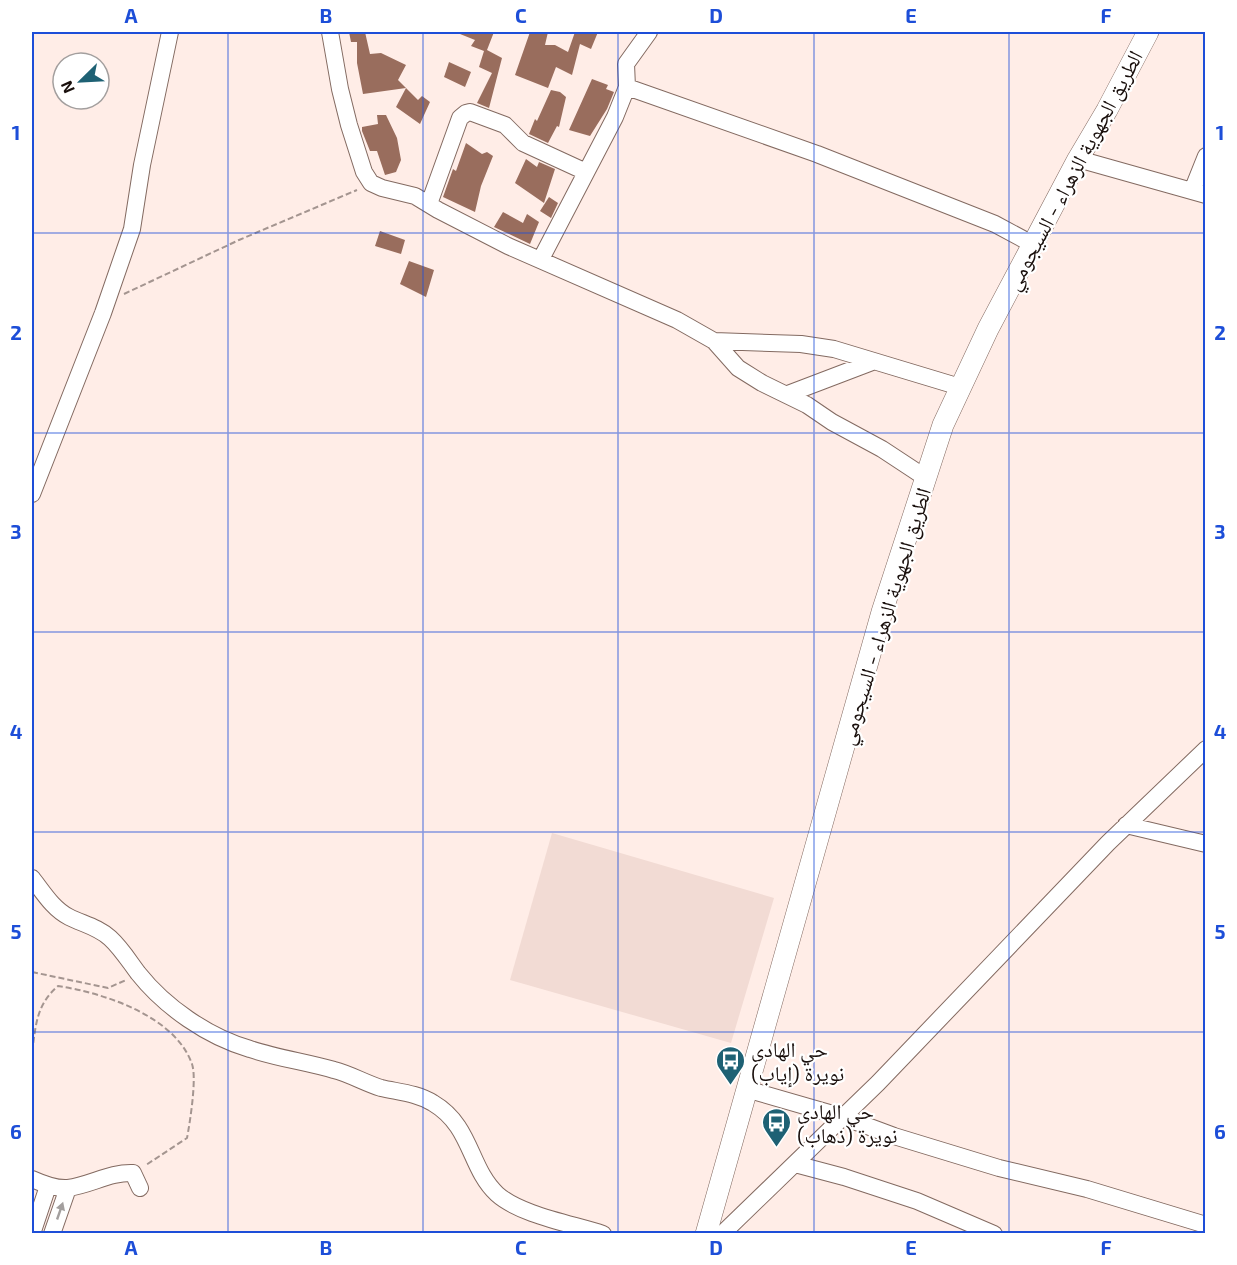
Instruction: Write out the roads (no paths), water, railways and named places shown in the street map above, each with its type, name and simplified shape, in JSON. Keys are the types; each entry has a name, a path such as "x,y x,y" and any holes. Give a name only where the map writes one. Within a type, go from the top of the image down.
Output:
{"main road":[{"name":"الطريق الجهوية الزهراء - السيجومي","path":"706,1233 882,612 943,425 988,329 1148,32"}],"street":[{"path":"32,494 106,304 132,229 142,165 170,32"},
{"path":"330,32 349,125 364,172 371,183 382,188 415,195 508,246 677,320 714,341 738,368 762,383 788,394 832,422 882,449 926,478"},
{"path":"540,259 615,117 627,87 626,64 649,32"},
{"path":"627,87 817,154 995,224 1034,245"},
{"path":"429,204 460,118 470,112 505,125 523,143 586,172"},
{"path":"1078,159 1199,193 1206,156"},
{"path":"714,341 801,344 834,350 960,387"},
{"path":"788,394 872,362"},
{"path":"722,1233 843,1117 1126,825 1206,749"},
{"path":"1126,825 1206,844"},
{"path":"32,878 51,904 68,917 92,926 110,938 139,974 178,1011 232,1042 250,1049 336,1070 380,1087 431,1101 447,1112 466,1139 481,1175 497,1194 515,1207 603,1233"},
{"path":"746,1089 843,1117 894,1136 999,1168 1087,1190 1206,1225"},
{"path":"795,1164 844,1176 917,1201 994,1233"},
{"path":"32,1179 48,1186 68,1188 120,1173 133,1173 140,1188"},
{"path":"32,1233 48,1186"},
{"path":"52,1233 68,1188"}],"place":[{"name":"حي الهادي نويرة (إياب)","path":"730,1086"},
{"name":"حي الهادي نويرة (ذهاب)","path":"776,1148"}]}
